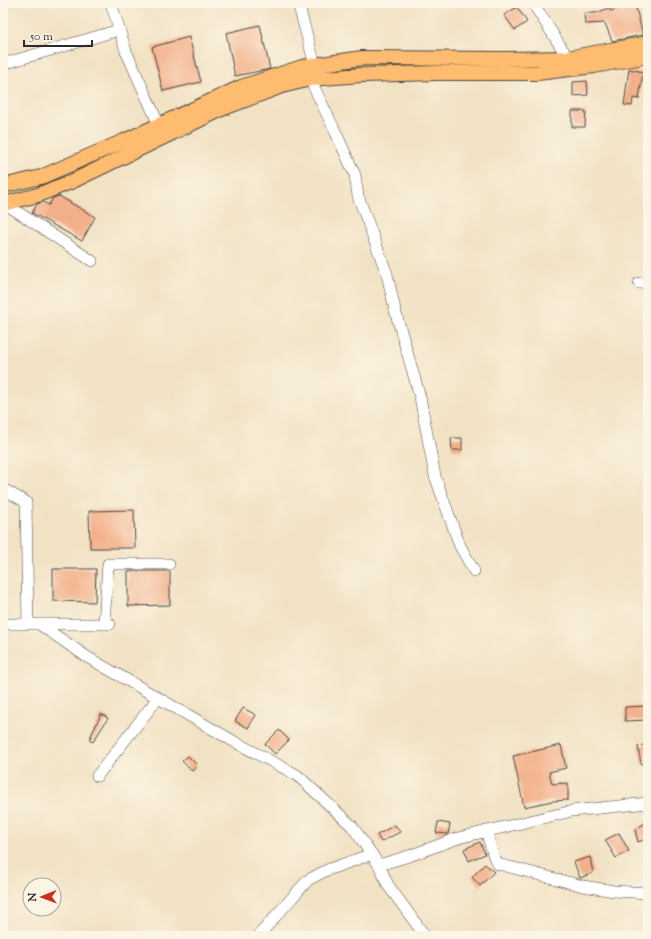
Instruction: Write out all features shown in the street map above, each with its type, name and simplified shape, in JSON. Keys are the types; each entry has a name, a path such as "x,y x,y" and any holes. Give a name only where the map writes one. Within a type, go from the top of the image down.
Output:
{"main road":[{"path":"4,203 38,195 73,181 224,108 282,86 310,79 362,75 536,73 567,63 648,43"},
{"path":"3,186 41,177 241,87 302,67 362,58 503,59 567,63 648,56"}],"street":[{"path":"111,3 126,51 159,125"},
{"path":"298,3 315,65"},
{"path":"533,3 567,63"},
{"path":"3,64 120,30"},
{"path":"362,58 362,75"},
{"path":"310,79 355,175 358,196 388,274 395,310 420,397 435,476 460,546 474,571"},
{"path":"4,203 92,261"},
{"path":"3,489 26,502 34,624"},
{"path":"3,624 107,624 108,564 168,564"},
{"path":"34,624 158,698 297,775 352,826 380,865 388,886 425,936"},
{"path":"96,776 158,698"},
{"path":"380,865 458,838 572,811 648,803"},
{"path":"486,831 494,857 498,864 583,886 614,891 648,893"},
{"path":"258,936 308,880 327,870 372,854"}],"building":[{"path":"635,4 643,35 612,41 605,23 585,24 584,13 596,13 609,8 610,11"},
{"path":"517,7 527,22 515,30 504,15"},
{"path":"260,25 270,69 235,76 226,33"},
{"path":"189,37 201,82 163,91 152,47"},
{"path":"629,69 643,72 639,99 633,98 632,106 624,105"},
{"path":"587,81 588,95 573,96 573,82"},
{"path":"572,111 586,111 585,127 572,127"},
{"path":"59,196 95,217 82,241 32,213 37,204 43,202 49,205 53,198"},
{"path":"451,438 462,438 462,450 452,450"},
{"path":"134,510 135,548 90,548 89,511"},
{"path":"53,569 96,569 95,602 53,601"},
{"path":"128,571 170,571 170,605 128,606"},
{"path":"648,706 648,720 625,721 625,707"},
{"path":"243,708 256,715 248,728 235,721"},
{"path":"101,714 108,718 93,742 89,740"},
{"path":"279,730 289,740 275,754 265,744"},
{"path":"648,744 648,762 641,764 638,746"},
{"path":"561,745 566,768 549,772 552,784 568,783 568,800 552,801 524,807 513,756"},
{"path":"188,756 197,765 192,771 182,761"},
{"path":"438,822 450,824 448,834 436,833"},
{"path":"645,823 648,828 648,838 638,842 635,830"},
{"path":"395,825 400,832 381,842 377,835"},
{"path":"619,833 629,851 616,858 605,840"},
{"path":"480,842 485,854 469,861 464,849"},
{"path":"590,857 593,873 580,878 574,862"},
{"path":"485,864 494,872 480,886 472,877"}]}
